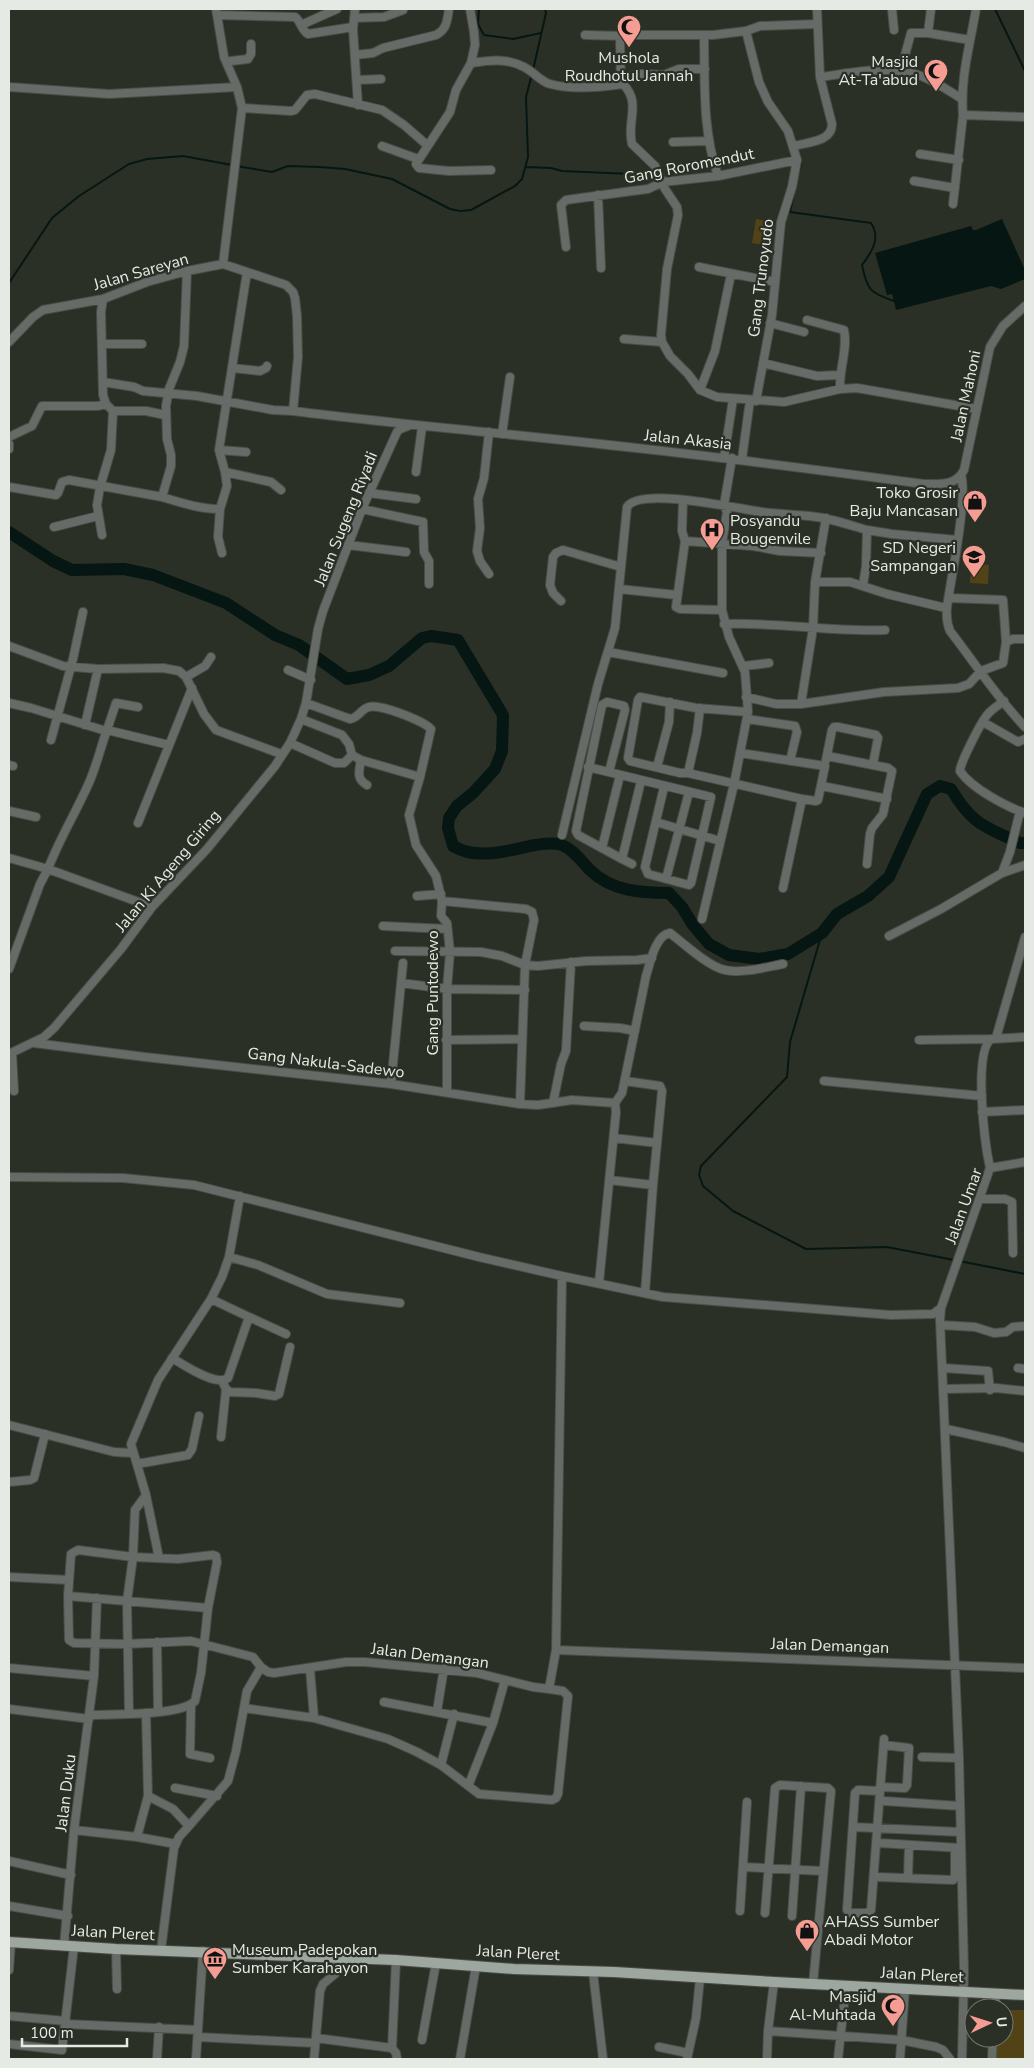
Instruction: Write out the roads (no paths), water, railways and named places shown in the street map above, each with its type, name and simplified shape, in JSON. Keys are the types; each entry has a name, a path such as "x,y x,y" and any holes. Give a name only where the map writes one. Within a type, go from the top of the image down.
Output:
{"main road":[{"name":"Jalan Pleret","path":"10,1942 116,1949 396,1960 593,1972 774,1987 813,1984 845,1989 904,1993 1025,1995"}],"street":[{"path":"301,25 337,9"},
{"path":"355,9 353,27 358,104"},
{"path":"355,55 373,53 383,48 436,35 442,32 447,25 449,9"},
{"path":"470,9 474,32 471,63 456,90 450,112 418,158 416,164 419,168 449,171 491,170"},
{"path":"794,146 826,138 832,131 832,124 820,77 817,9"},
{"path":"892,9 894,30"},
{"path":"928,33 931,9"},
{"path":"953,204 963,115 964,70 976,9"},
{"path":"354,18 384,17 403,10"},
{"path":"222,264 237,159 242,108 237,87 227,64 216,12 279,12 295,17 308,34 353,27"},
{"path":"585,35 704,35 746,31 760,26 817,24"},
{"path":"746,31 759,82 768,102 788,131 797,160"},
{"path":"901,70 910,35 913,33 928,33 970,40"},
{"path":"704,35 710,154 718,176"},
{"path":"623,36 620,40 622,84 631,92 633,102 632,144 656,166 665,189 677,207 678,215 667,269 661,324 662,342 670,356 700,390 717,397 784,402 840,389 857,388 977,409"},
{"path":"227,64 248,60 251,54 251,44"},
{"path":"471,63 505,60 525,67 542,80 559,86 597,88 622,84"},
{"path":"622,84 626,77 641,74 664,75 679,69 705,69"},
{"path":"820,77 870,71 901,70 929,79 962,99"},
{"path":"357,80 381,79"},
{"path":"9,87 109,94 237,87"},
{"path":"242,108 291,111 295,110 311,94 382,110 404,125 427,146"},
{"path":"963,115 1025,117"},
{"path":"673,142 709,141"},
{"path":"382,146 418,158"},
{"path":"920,154 958,160"},
{"name":"Gang Roromendut","path":"566,247 561,205 566,200 648,188 663,182 718,176 797,160"},
{"name":"Gang Trunoyudo","path":"742,459 770,323 781,222 792,187 797,160"},
{"path":"914,181 955,188"},
{"path":"598,195 601,268"},
{"name":"Jalan Sareyan","path":"9,342 33,316 43,310 103,299 147,282 222,264 286,285 295,298 298,357 293,411"},
{"path":"699,267 775,282"},
{"path":"162,497 169,473 171,456 165,415 168,393 184,346 187,271"},
{"path":"222,553 218,537 220,509 227,486 219,450 247,272"},
{"path":"700,390 715,351 732,274"},
{"path":"103,299 101,312 103,395 106,404 114,411 146,412 165,415"},
{"name":"Jalan Mahoni","path":"946,608 949,598 963,490 961,475 966,460 990,346 1003,326 1025,306"},
{"path":"807,320 844,330 845,341 839,375 840,389"},
{"path":"770,323 804,332"},
{"path":"624,339 662,342"},
{"path":"102,344 142,344"},
{"path":"763,363 817,376 839,375"},
{"path":"232,368 260,372 267,366"},
{"path":"502,434 510,377"},
{"path":"103,382 134,387 143,391 226,401 272,410 408,426"},
{"path":"702,919 734,784 747,716 744,666 724,624 722,610 722,543 727,512 724,505 733,399"},
{"path":"9,437 32,426 42,406 98,406 106,404"},
{"path":"102,535 97,505 100,487 111,450 114,411"},
{"name":"Jalan Akasia","path":"408,426 489,432 742,459 924,484 949,483 961,475"},
{"name":"Jalan Sugeng Riyadi","path":"311,679 318,629 348,545 397,432 408,426"},
{"path":"416,472 422,427"},
{"path":"489,432 484,478 478,499 480,528 477,551 480,561 489,574"},
{"path":"219,450 246,452"},
{"path":"225,472 271,482 282,490"},
{"path":"9,487 56,495 62,482 66,480 162,497 206,509 220,509"},
{"path":"369,493 416,499"},
{"path":"562,835 596,693 615,628 627,507 631,502 637,500 683,500 762,512 826,518 867,530 892,534 957,540"},
{"path":"683,500 682,531 685,541 676,605 678,608 722,610"},
{"path":"362,509 423,522 424,552 429,561 429,584"},
{"path":"54,527 98,516"},
{"path":"801,704 813,628 815,582 826,518"},
{"path":"863,585 866,566 867,530"},
{"path":"685,541 722,543 780,551 821,553"},
{"path":"348,545 406,552"},
{"path":"561,601 553,594 550,585 553,557 559,551 563,550 621,567"},
{"path":"815,582 838,581 863,585 887,594 946,608 947,624 950,631 982,671 992,689 1025,727"},
{"path":"619,589 677,595"},
{"path":"746,697 776,704 801,704 884,692 958,688 968,684 982,671 1003,663 1006,642 1003,600 949,598"},
{"path":"51,740 73,659 83,612"},
{"path":"724,624 765,624 862,632 885,630"},
{"path":"1006,642 1013,639 1025,639"},
{"path":"9,646 57,665 70,667 98,669 164,668 179,671 186,677 204,714 216,730 281,754"},
{"path":"608,652 723,673"},
{"path":"186,677 205,666 211,657"},
{"path":"744,666 769,663"},
{"path":"85,725 98,669"},
{"path":"288,670 311,679"},
{"name":"Jalan Ki Ageng Giring","path":"11,1053 34,1042 54,1028 121,949 152,907 207,849 275,766 281,754 290,743 301,719 311,679"},
{"path":"138,823 192,688"},
{"path":"790,761 797,732 795,726 640,697 636,709 628,760 680,773 688,773 817,801 822,786 826,756 833,727 852,729 877,736 873,764"},
{"path":"1002,873 1010,852 1015,828 1022,812 1001,802 975,785 960,771 960,767 986,715 1004,701"},
{"name":"Gang Puntodewo","path":"306,702 352,719 364,708 376,706 429,727 430,735 409,815 416,845 436,876 441,898 441,916 446,922 447,929 450,952 447,989 447,1092"},
{"path":"609,772 625,710 624,706 607,702 602,705 576,831 578,835 632,864"},
{"path":"657,767 669,722 670,702"},
{"path":"9,703 106,731 169,745"},
{"path":"9,969 40,884 59,841 78,808 89,783 116,703 138,707"},
{"path":"688,773 697,733 700,708"},
{"path":"301,719 342,735 349,744 352,755 361,760 420,777"},
{"path":"983,722 1018,742 1025,739"},
{"path":"290,743 335,763 344,763 352,755"},
{"path":"740,753 825,766"},
{"path":"826,756 873,764 892,770 883,814 872,828 867,864"},
{"path":"361,760 359,777 367,785"},
{"path":"588,767 664,787 708,795 712,798 691,883 687,885 648,874 646,869 664,787"},
{"path":"602,848 620,775"},
{"path":"622,859 641,781"},
{"path":"822,786 887,799"},
{"path":"666,879 689,792"},
{"path":"783,888 802,799"},
{"path":"9,811 36,817"},
{"path":"656,822 720,841"},
{"path":"9,858 48,869 152,907"},
{"path":"888,936 941,909 1002,873 1025,865"},
{"path":"417,896 526,909 532,912 534,920 525,965 520,1104"},
{"path":"383,926 447,929"},
{"path":"598,1283 614,1138 616,1112 614,1103 621,1097 652,958 661,938 668,932 706,961 724,970 758,969 783,964"},
{"path":"990,1168 982,1112 983,1055 985,1048 993,1039 1025,937"},
{"path":"395,951 482,952 502,956 525,965 547,966 571,962 652,958"},
{"path":"553,1103 561,1064 566,1051 571,962"},
{"path":"391,1084 403,964"},
{"path":"401,983 447,989 525,990"},
{"path":"584,1026 620,1028 635,1031"},
{"path":"919,1040 1025,1037"},
{"path":"446,1040 521,1039"},
{"name":"Gang Nakula-Sadewo","path":"34,1042 145,1057 391,1084 520,1104 538,1105 572,1100 614,1103"},
{"path":"11,1053 14,1091"},
{"path":"625,1081 660,1086 663,1096 653,1185 645,1292"},
{"path":"824,1081 982,1096"},
{"path":"982,1112 1025,1110"},
{"path":"614,1138 657,1144"},
{"path":"1025,1162 1025,1172"},
{"name":"Jalan Umar","path":"958,1848 960,1832 959,1758 942,1368 942,1308 990,1168 1025,1162"},
{"path":"9,1177 155,1180 188,1184 562,1276 663,1297 890,1316 933,1314 942,1308"},
{"path":"609,1180 653,1185"},
{"path":"159,1558 146,1495 131,1444 158,1380 211,1299 229,1257 240,1196"},
{"path":"980,1199 1005,1199 1012,1202 1013,1253"},
{"path":"229,1257 258,1265 327,1294 400,1304"},
{"path":"244,1708 314,1718 388,1739 441,1765 482,1794 552,1800 556,1798 568,1696 564,1691 549,1688 556,1650 562,1276"},
{"path":"211,1299 286,1334"},
{"path":"933,1314 941,1323 975,1327 994,1333 1006,1332 1012,1327 1025,1326"},
{"path":"221,1437 224,1385 249,1317"},
{"path":"172,1358 197,1373 224,1385 233,1393 256,1393 275,1396 281,1391 290,1346"},
{"path":"942,1368 988,1371 990,1390"},
{"path":"944,1389 1005,1389 1025,1391"},
{"path":"137,1464 188,1455 192,1449 199,1416"},
{"path":"9,1425 114,1452 133,1453"},
{"path":"946,1429 1025,1448"},
{"path":"9,1482 34,1478 45,1434"},
{"path":"129,1714 126,1644 127,1601 133,1557 135,1510 146,1495"},
{"path":"9,1709 89,1717 146,1713 183,1708 192,1704 197,1697 204,1644 208,1608 217,1562 216,1556 210,1554 178,1559 133,1557 76,1550 71,1554 68,1596 69,1640 95,1644 191,1641 204,1644 254,1657 262,1667 249,1686 230,1777 217,1796 189,1826 176,1844 171,1862 161,1950"},
{"path":"9,1577 69,1580"},
{"path":"68,1596 208,1608"},
{"name":"Jalan Duku","path":"9,2044 62,2050 66,2023 69,1946 68,1916 74,1830 94,1676 97,1598"},
{"path":"157,1642 158,1711"},
{"name":"Jalan Demangan","path":"556,1650 1025,1668"},
{"name":"Jalan Demangan","path":"262,1667 265,1671 271,1673 310,1669 346,1662 365,1662 444,1668 484,1674 532,1687 549,1688"},
{"path":"9,1668 94,1676"},
{"path":"437,1711 444,1668"},
{"path":"310,1669 314,1718"},
{"path":"469,1784 493,1723 505,1680"},
{"path":"384,1702 493,1723"},
{"path":"192,1704 190,1754 210,1758"},
{"path":"137,1837 148,1796 146,1713"},
{"path":"441,1765 454,1714"},
{"path":"880,1789 856,1790 847,1910 850,1912 867,1913 871,1910 880,1789 884,1742 907,1747 910,1750 907,1785 904,1788 880,1789"},
{"path":"922,1757 959,1758"},
{"path":"765,1913 775,1788 780,1785 828,1788 831,1791 813,1984"},
{"path":"792,1916 801,1786"},
{"path":"175,1788 217,1796"},
{"path":"148,1796 173,1809 189,1826"},
{"path":"884,1801 960,1806"},
{"path":"740,1911 747,1802"},
{"path":"853,1827 960,1832"},
{"path":"74,1830 137,1837 176,1844"},
{"path":"880,1843 958,1848"},
{"path":"908,1878 909,1845"},
{"path":"878,1877 953,1880 955,1878 958,1848"},
{"path":"958,1848 964,1994 962,2059"},
{"path":"9,1861 72,1874"},
{"path":"743,1867 823,1871"},
{"path":"9,1906 68,1916"},
{"path":"9,1970 10,1942"},
{"path":"116,1949 117,1989"},
{"path":"196,2059 203,1952"},
{"path":"314,2059 320,1991 323,1984 335,1974 338,1957"},
{"path":"396,1960 392,2048 396,2053 397,2059"},
{"path":"422,2040 436,1963"},
{"path":"460,2059 476,1966"},
{"path":"593,1972 604,2059"},
{"path":"659,2047 688,2056 700,1981"},
{"path":"767,2059 768,2031 774,1987"},
{"path":"838,2059 845,1989"},
{"path":"900,2059 904,1993"},
{"path":"996,1994 996,1998"},
{"path":"9,2016 66,2023 159,2027 198,2034 392,2048"},
{"path":"156,2059 159,2027"},
{"path":"768,2031 901,2040 944,2050 950,2059"}],"waterway":[{"path":"479,9 478,24 484,35 513,39 541,33"},
{"path":"533,70 546,13 545,9"},
{"path":"995,9 1025,71"},
{"path":"236,166 272,172 288,166 345,169 392,179 450,209 460,211 471,210 515,186 522,179 528,157 526,97 532,74"},
{"path":"9,283 52,218 79,196 129,164 147,159 183,156 232,165"},
{"path":"798,164 801,164 798,174"},
{"path":"526,167 551,168 562,171 655,175"},
{"path":"794,193 790,212 871,223 875,239 872,250 862,265 866,280 875,293 894,301"},
{"path":"9,532 53,561 72,570 124,569 153,575 226,603 275,635 299,645 347,679 369,675 389,666 422,638 431,636 458,640 503,715 502,751 495,769 473,793 457,806 449,818 448,828 453,846 473,853 483,854 535,845 562,845 577,856 598,877 617,887 637,891 669,893 682,907 693,925 709,944 729,955 759,959 788,954 822,933 837,914 868,896 889,877 927,794 940,786 951,789 966,810 980,823 1008,838 1025,843"},
{"path":"822,933 790,1042 787,1077 701,1166 699,1175 703,1186 733,1211 806,1249 887,1247 954,1260"},
{"path":"959,1261 1025,1274"}],"place":[{"name":"Mushola Roudhotul Jannah","path":"629,48"},
{"name":"Masjid At-Ta'abud","path":"936,92"},
{"name":"Toko Grosir Baju Mancasan","path":"975,523"},
{"name":"Posyandu Bougenvile","path":"712,551"},
{"name":"SD Negeri Sampangan","path":"974,578"},
{"name":"AHASS Sumber Abadi Motor","path":"807,1952"},
{"name":"Museum Padepokan Sumber Karahayon","path":"215,1980"},
{"name":"Masjid Al-Muhtada","path":"893,2027"}]}
